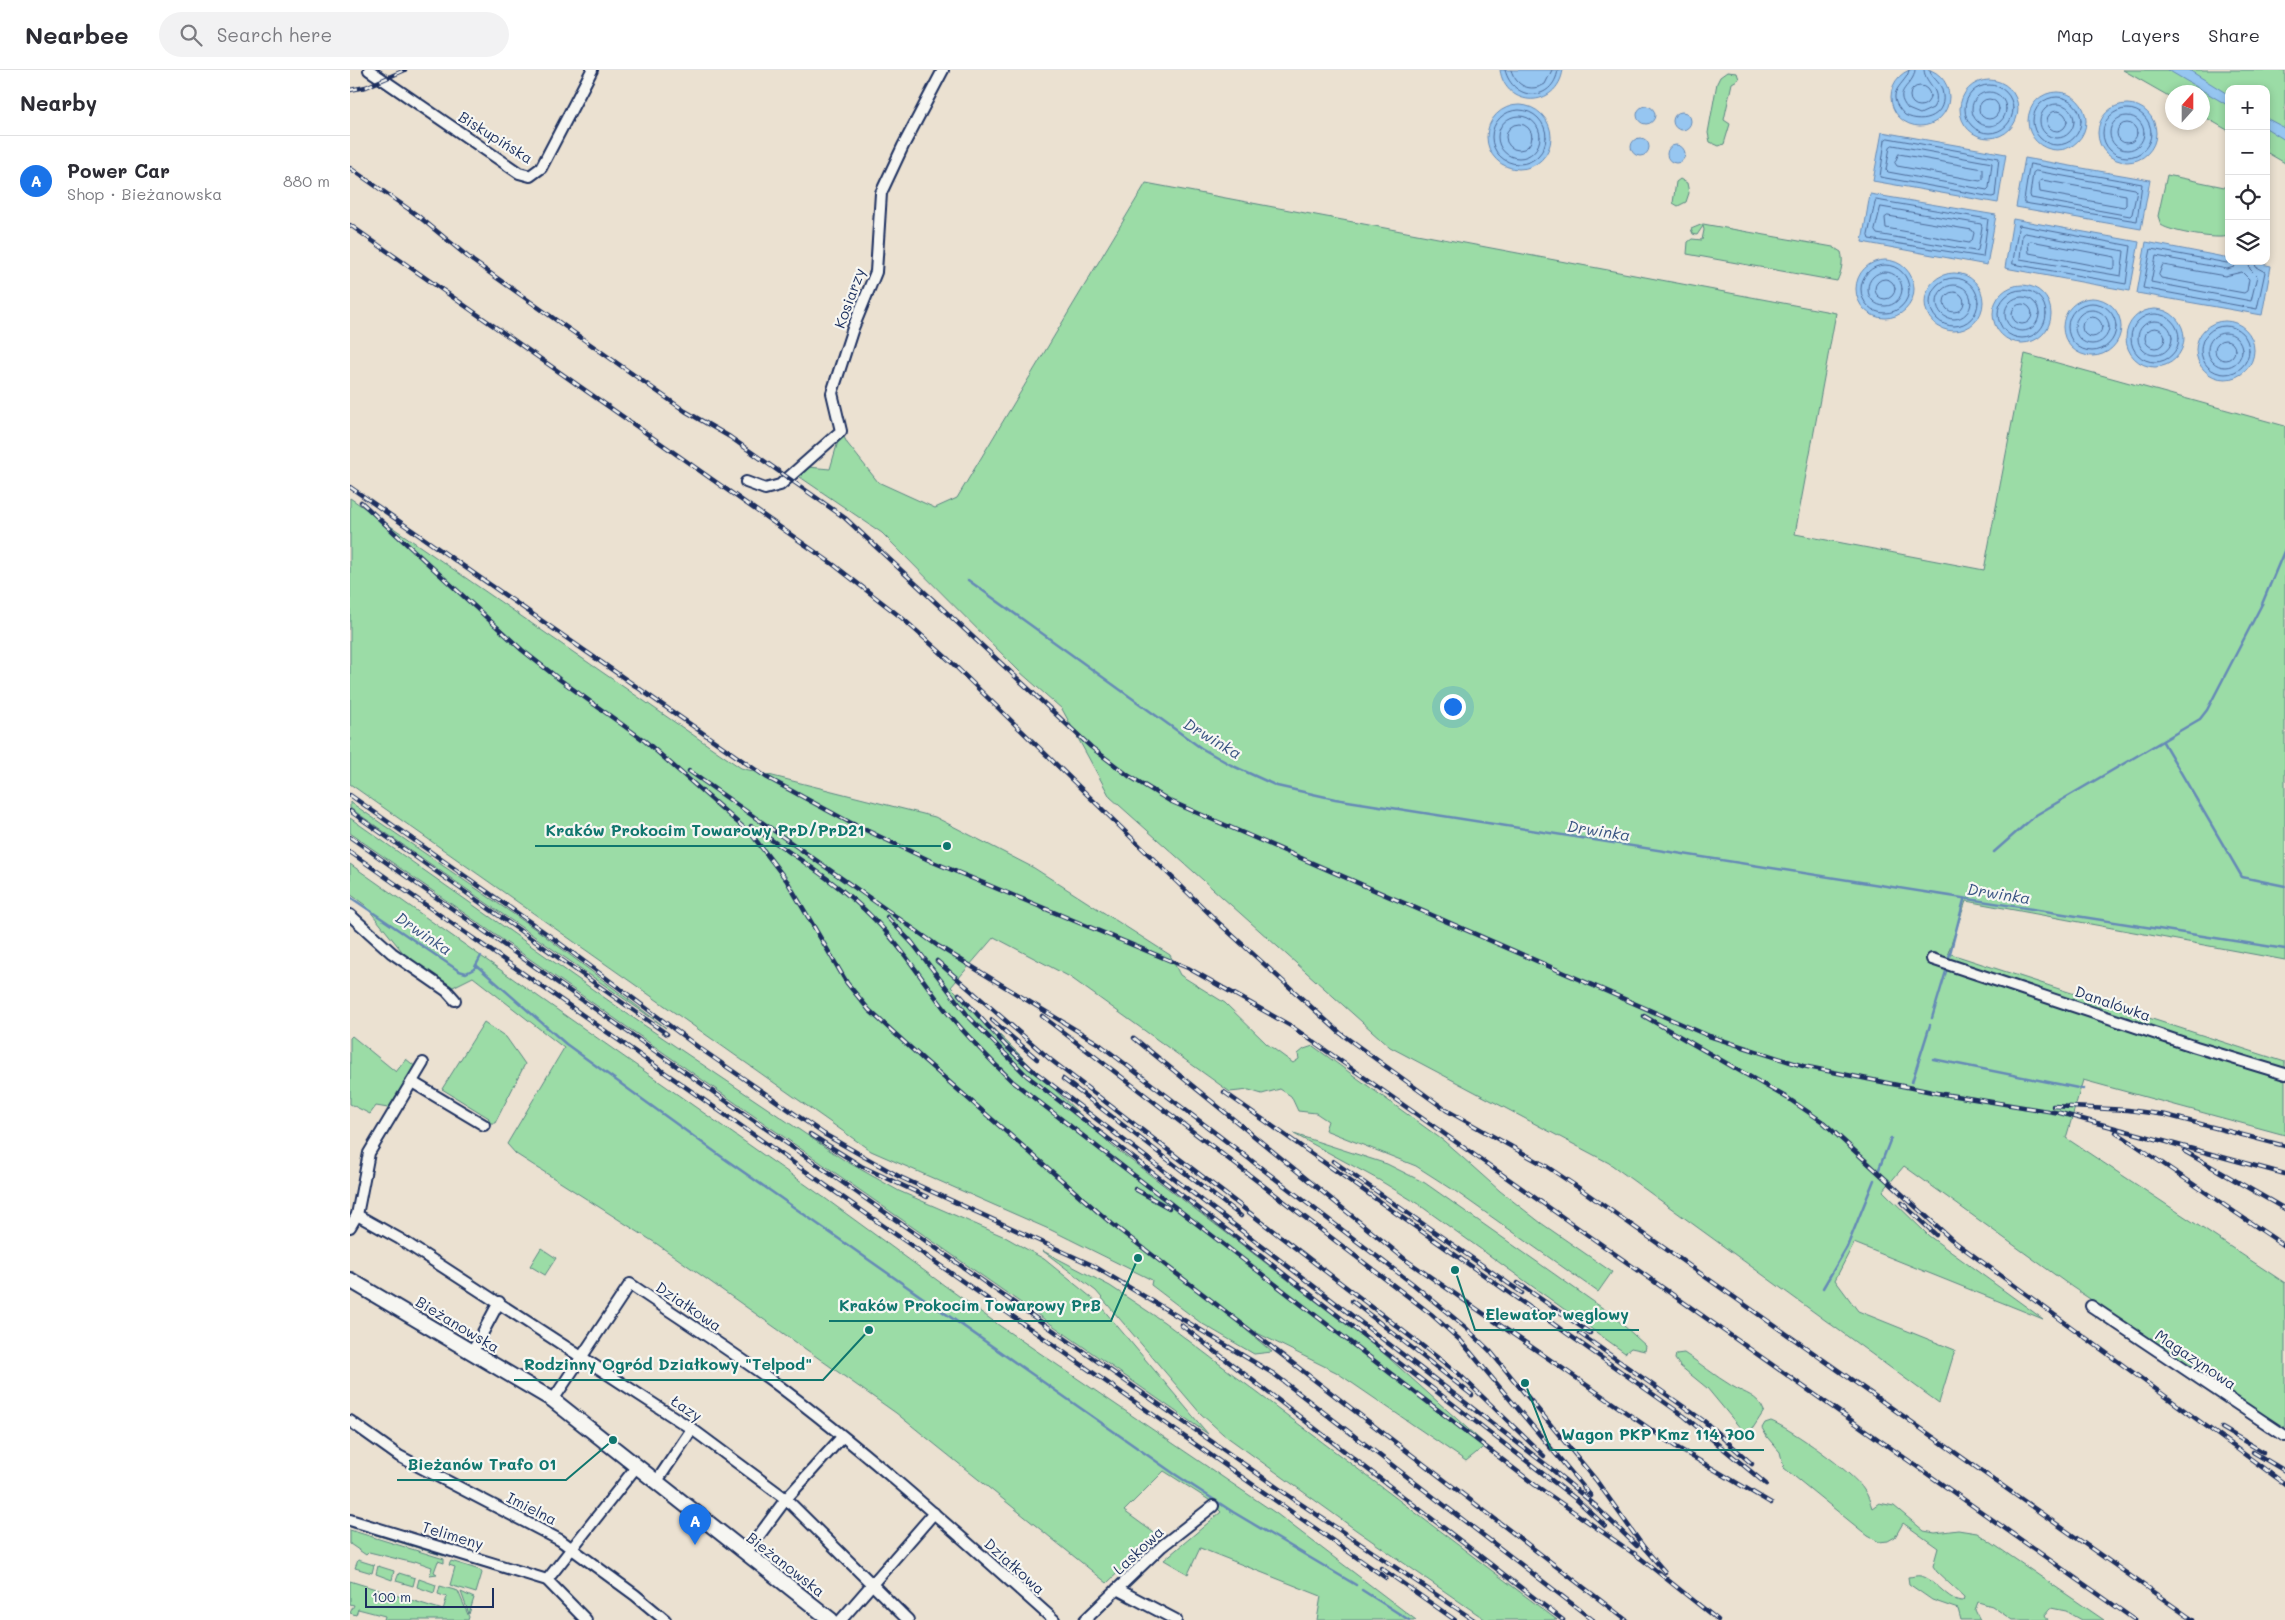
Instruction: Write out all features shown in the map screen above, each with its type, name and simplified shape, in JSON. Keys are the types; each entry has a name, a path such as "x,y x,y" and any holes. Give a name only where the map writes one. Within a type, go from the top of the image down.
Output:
{"street":[{"name":"Biskupińska","path":"369,70 462,136 519,173 530,176 541,168 592,70"},
{"name":"Kosiarzy","path":"746,482 765,489 780,485 841,431 832,393 853,328 876,272 881,193 903,146 943,70"},
{"path":"350,915 392,953 447,991 455,1000"},
{"name":"Danalówka","path":"1932,959 2196,1048 2285,1074"},
{"path":"350,1227 358,1215 369,1153 423,1063"},
{"path":"412,1082 484,1125"},
{"name":"Łazy","path":"358,1215 400,1239 581,1355 692,1429 786,1498 908,1620"},
{"name":"Bieżanowska","path":"350,1280 473,1351 552,1400 832,1620"},
{"name":"Działkowa","path":"552,1400 630,1284 771,1380 934,1513 1054,1620"},
{"path":"473,1351 499,1302"},
{"name":"Magazynowa","path":"2091,1306 2285,1436"},
{"name":"Imielna","path":"350,1421 399,1456 560,1540 635,1594 665,1620"},
{"path":"657,1481 692,1429"},
{"path":"746,1553 786,1498 842,1437"},
{"path":"547,1580 637,1466"},
{"name":"Laskowa","path":"1085,1620 1162,1546 1213,1506"},
{"path":"840,1620 934,1513"},
{"name":"Telimeny","path":"350,1520 547,1580 586,1620"},
{"path":"1117,1589 1176,1620"}],"green space":[{"path":"2123,70 2285,70 2285,163 2270,154 2270,85 2225,85 2225,129 2210,120 2210,85 2165,85 2165,94"},
{"path":"1727,72 1737,73 1739,79 1732,83 1724,120 1730,124 1724,144 1719,146 1710,142 1708,133 1717,83 1720,77"},
{"path":"2167,175 2225,187 2225,237 2194,235 2166,228 2161,225 2158,216"},
{"path":"1680,179 1687,183 1689,193 1686,202 1678,206 1673,203 1676,182"},
{"path":"1146,183 1836,313 1795,534 1984,570 2025,354 2285,426 2285,960 1966,901 1948,953 2285,1062 2285,1135 2083,1080 2066,1138 2285,1283 2285,1429 2072,1287 1904,1166 1883,1191 1929,1236 2043,1319 1854,1243 1835,1280 1858,1311 1955,1350 1939,1403 1609,1163 1390,1047 1110,797 1062,709 1020,672 882,533 797,475 808,467 830,469 841,431 847,443 878,482 935,508 957,498"},
{"path":"1703,224 1833,247 1841,252 1842,256 1842,267 1837,281 1687,254 1688,242 1692,239 1702,240 1704,230 1703,226 1697,235 1693,234 1691,229"},
{"path":"350,498 741,768 935,817 1034,868 1170,955 1180,975 1225,1003 1267,1044 1293,1063 1299,1059 1298,1054 1304,1049 1313,1046 1444,1141 1500,1191 1541,1223 1612,1272 1598,1292 1455,1191 1416,1166 1325,1130 1328,1121 1316,1113 1298,1111 1291,1096 1280,1089 1262,1094 1249,1090 1230,1092 1070,977 994,937 951,987 1111,1145 1381,1351 1486,1445 1466,1461 1336,1372 1239,1324 1272,1352 1254,1354 1201,1323 1151,1285 1152,1280 1051,1230 871,1151 350,784"},
{"path":"350,802 541,933 666,1028 350,808"},
{"path":"350,818 629,1015 844,1160 899,1191 1005,1237 1044,1259 1097,1302 1208,1434 350,833"},
{"path":"350,864 826,1199 1000,1326 1277,1514 1416,1620 1317,1620 1321,1596 1200,1548 1188,1574 1164,1560 1221,1512 1209,1500 1164,1471 1124,1511 1157,1535 1151,1538 1148,1544 1107,1583 896,1413 657,1244 516,1154 507,1144 564,1048 473,977 451,988 405,955 365,905 350,894"},
{"path":"484,1022 506,1037 525,1064 495,1123 486,1123 489,1118 442,1089"},
{"path":"352,1036 396,1072 406,1059 416,1067 388,1108 376,1106 370,1114 350,1104 350,1038"},
{"path":"1294,1134 1387,1164 1425,1183 1611,1314 1646,1346 1645,1351 1631,1348 1625,1353 1418,1204 1379,1180"},
{"path":"541,1248 556,1258 545,1275 530,1266"},
{"path":"1043,1251 1110,1286 1164,1322 1557,1620 1486,1620 1356,1530 1223,1434 1200,1413 1096,1291"},
{"path":"1684,1353 1758,1401 1764,1411 1753,1428 1746,1433 1741,1429 1707,1388 1680,1366 1675,1359 1676,1354"},
{"path":"1771,1421 1806,1441 1848,1473 1865,1492 1872,1508 1879,1503 1894,1506 1924,1531 1935,1533 1958,1530 1977,1533 2104,1620 2082,1620 2066,1611 2051,1608 2045,1615 2048,1620 2012,1620 1992,1606 1978,1602 1975,1610 1980,1620 1961,1620 1958,1609 1932,1600 1909,1584 1908,1577 1921,1576 1927,1578 1952,1598 1963,1601 1964,1597 1933,1566 1938,1548 1903,1523 1895,1537 1888,1541 1879,1542 1868,1536 1784,1468 1780,1452 1762,1428 1765,1423"},
{"path":"350,1523 443,1552 444,1556 350,1527"},
{"path":"350,1530 444,1559 444,1563 438,1561 434,1572 437,1574 430,1575 432,1567 415,1561 414,1563 369,1552 366,1555 350,1544"},
{"path":"358,1560 374,1565 372,1573 355,1568"},
{"path":"451,1561 480,1570 482,1573 476,1593 450,1585 455,1567 449,1565"},
{"path":"378,1566 394,1571 392,1580 376,1574"},
{"path":"399,1573 415,1578 413,1586 396,1581"},
{"path":"419,1579 436,1585 434,1593 417,1587"},
{"path":"350,1581 443,1610 447,1597 438,1594 440,1586 458,1591 469,1617 468,1620 384,1620 385,1616 358,1609 356,1615 350,1613 354,1605 350,1604"},
{"path":"461,1592 474,1598 469,1614"}],"water":[{"path":"1920,68 1936,73 1944,81 1949,97 1944,113 1936,121 1920,126 1904,121 1896,113 1891,97 1896,81 1904,73"},
{"path":"1500,70 1563,70 1559,83 1551,92 1542,97 1532,99 1521,97 1512,92 1504,83"},
{"path":"2168,70 2189,70 2225,92 2225,104 2210,95 2210,85 2193,85"},
{"path":"1989,80 2000,82 2013,93 2018,109 2016,120 2005,133 1989,138 1978,136 1965,125 1960,109 1962,98 1973,85"},
{"path":"2057,92 2068,94 2081,105 2086,121 2084,132 2073,145 2057,150 2046,148 2033,137 2028,121 2030,110 2041,97"},
{"path":"2127,104 2138,106 2151,117 2156,133 2154,144 2143,157 2127,162 2116,160 2103,149 2098,133 2100,122 2111,109"},
{"path":"1513,105 1525,105 1542,114 1549,125 1551,137 1549,149 1542,160 1525,169 1513,169 1501,164 1492,155 1487,143 1487,131 1492,119 1501,110"},
{"path":"1642,106 1650,106 1655,111 1653,122 1642,124 1637,119 1637,111"},
{"path":"1678,112 1686,112 1691,117 1689,128 1678,130 1673,125 1673,117"},
{"path":"2270,120 2285,128 2285,140 2270,131"},
{"path":"1882,132 2006,154 1998,203 1873,181"},
{"path":"1636,138 1644,138 1649,143 1647,154 1636,156 1631,151 1631,143"},
{"path":"1672,145 1680,145 1685,150 1683,161 1672,163 1667,158 1667,150"},
{"path":"2025,158 2150,180 2141,229 2016,207"},
{"path":"1870,194 1996,215 1987,265 1862,242"},
{"path":"2013,219 2139,242 2130,291 2005,268"},
{"path":"2146,242 2225,257 2225,265 2271,266 2262,315 2137,293"},
{"path":"1885,260 1896,262 1909,273 1914,289 1912,300 1901,313 1885,318 1874,316 1861,305 1856,289 1858,278 1869,265"},
{"path":"1954,273 1965,275 1978,286 1983,302 1981,313 1970,326 1954,331 1943,329 1930,318 1925,302 1927,291 1938,278"},
{"path":"2022,285 2033,287 2046,298 2051,314 2049,325 2038,338 2022,343 2011,341 1998,330 1993,314 1995,303 2006,290"},
{"path":"2092,298 2103,300 2116,311 2121,327 2119,338 2108,351 2092,356 2081,354 2068,343 2063,327 2065,316 2076,303"},
{"path":"2155,309 2166,311 2179,322 2184,338 2182,349 2171,362 2155,367 2144,365 2131,354 2126,338 2128,327 2139,314"},
{"path":"2225,321 2236,323 2249,334 2254,350 2252,361 2241,374 2225,379 2214,377 2201,366 2196,350 2198,339 2209,326"}],"waterway":[{"path":"1994,852 2036,815 2200,719 2207,710 2262,604 2285,549"},
{"name":"Drwinka","path":"968,580 1201,748 1231,765 1277,786 1335,799 2285,949"},
{"path":"2163,742 2242,877 2285,886"},
{"name":"Drwinka","path":"350,897 459,971 466,973 474,969 481,956"},
{"path":"1948,961 1964,900"},
{"path":"476,965 566,1044 722,1157 1173,1473 1233,1512 1356,1585"},
{"path":"1932,1018 1947,968"},
{"path":"1912,1082 1930,1025"},
{"path":"1933,1059 2083,1089"},
{"path":"1879,1169 1891,1138"},
{"path":"1823,1288 1847,1247 1874,1180"},
{"path":"1362,1590 1409,1620"}],"railway":[{"path":"350,90 366,87 405,70"},
{"path":"350,168 417,215 473,261 556,320 685,411 730,437 845,518 1091,747 1129,776 1170,801 1709,1036 1803,1066 1937,1093 2060,1113 2285,1174"},
{"path":"350,225 834,565 902,618 949,660 1220,924 1340,1033 1446,1110 1546,1166 1579,1188 2193,1620"},
{"path":"350,487 766,777 849,822 933,862 1188,968 1291,1026 2135,1620"},
{"path":"361,502 522,650 645,741 752,835 787,881 847,983 869,1010 924,1060 1112,1224 1626,1620"},
{"path":"689,771 938,946 1099,1044 1413,1284 1466,1328 1490,1351 1596,1480 1645,1549"},
{"path":"350,795 550,936 698,1047 824,1134 900,1177 1092,1265 1274,1374 1593,1620"},
{"path":"350,811 667,1034"},
{"path":"751,826 831,882 875,920 904,954 947,1012 1012,1081 1535,1485 1640,1558"},
{"path":"350,837 1295,1500 1474,1620"},
{"path":"350,852 1386,1578"},
{"path":"887,917 913,944"},
{"path":"910,940 969,1017 1027,1076 1576,1499 1605,1526"},
{"path":"937,961 1051,1060 1459,1374 1544,1456"},
{"path":"959,994 1006,1046 1030,1068 1549,1467 1596,1506"},
{"path":"1042,1016 1431,1314 1461,1341 1591,1496"},
{"path":"1644,1016 1789,1099 1823,1122 1951,1239 2285,1484"},
{"path":"992,1020 1037,1059"},
{"path":"1134,1038 1406,1260 1676,1447 1771,1503"},
{"path":"1063,1079 1241,1216"},
{"path":"1224,1092 1684,1416 1766,1484"},
{"path":"2053,1106 2128,1110 2166,1115 2285,1146"},
{"path":"2116,1132 2285,1246"},
{"path":"810,1134 861,1166 927,1197"},
{"path":"2184,1151 2285,1209"},
{"path":"1333,1161 1522,1293"},
{"path":"1135,1189 1169,1208"},
{"path":"1902,1203 1936,1235"},
{"path":"1518,1283 1590,1333"},
{"path":"1352,1301 1472,1395"},
{"path":"1181,1325 1563,1620"},
{"path":"1579,1333 1704,1421 1752,1464"},
{"path":"2222,1428 2263,1452"},
{"path":"2253,1452 2285,1471"},
{"path":"1592,1503 1637,1546"},
{"path":"1640,1543 1665,1572"},
{"path":"1634,1553 1718,1620"},
{"path":"1381,1568 1455,1620"}],"place":[{"name":"Kraków Prokocim Towarowy PrD/PrD21","path":"947,846"},
{"name":"Kraków Prokocim Towarowy PrB","path":"1138,1258"},
{"name":"Elewator węglowy","path":"1455,1270"},
{"name":"Rodzinny Ogród Działkowy \"Telpod\"","path":"869,1330"},
{"name":"Wagon PKP Kmz 114 700","path":"1525,1383"},
{"name":"Bieżanów Trafo 01","path":"613,1440"},
{"name":"Power Car","path":"695,1545"}]}
